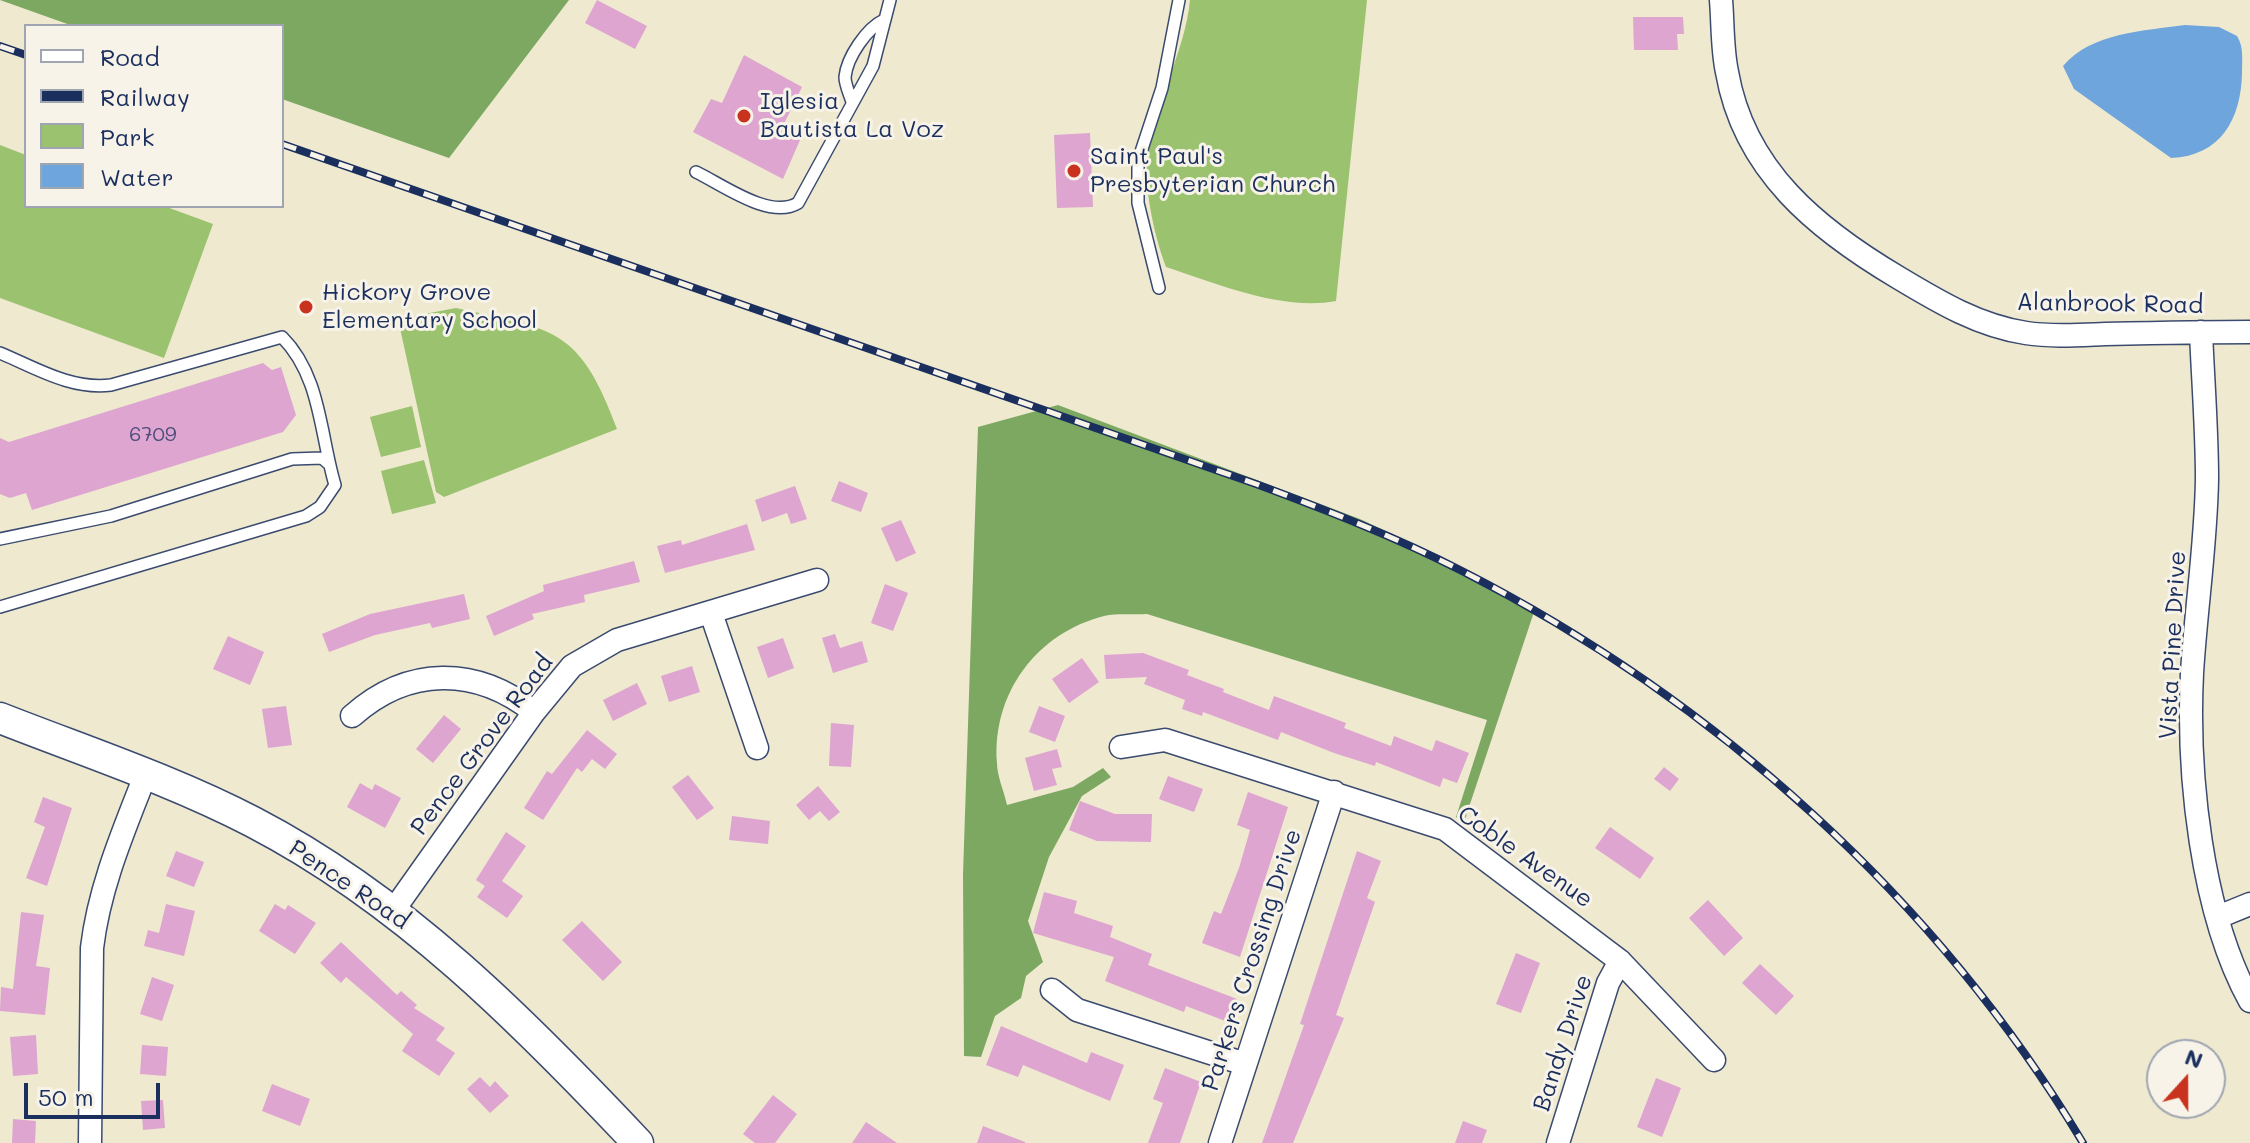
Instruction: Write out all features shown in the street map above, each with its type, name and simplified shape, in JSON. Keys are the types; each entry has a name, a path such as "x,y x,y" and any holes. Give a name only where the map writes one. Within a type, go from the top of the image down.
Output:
{"street":[{"name":"Alanbrook Road","path":"1721,0 1727,73 1737,112 1757,155 1786,194 1823,229 1918,289 1987,324 2027,334 2250,332"},
{"name":"Vista Pine Drive","path":"2201,332 2207,479 2192,674 2195,786 2218,917 2230,956 2250,1001"},
{"name":"Pence Grove Road","path":"393,911 534,712 572,666 592,651 617,640 817,580"},
{"path":"711,613 757,748"},
{"path":"352,716 370,700 390,691 441,677 479,680 497,687 534,712"},
{"name":"Pence Road","path":"0,718 252,822 333,868 453,960 563,1064 638,1143"},
{"name":"Coble Avenue","path":"1121,747 1165,740 1445,829 1620,961 1714,1060"},
{"path":"90,1143 95,919 145,776"},
{"name":"Parkers Crossing Drive","path":"1220,1143 1334,792"},
{"path":"2218,917 2250,904"},
{"name":"Bandy Drive","path":"1558,1143 1608,983 1620,961"},
{"path":"1052,990 1077,1010 1245,1064"}],"lane":[{"path":"696,172 771,208 787,210 798,203 873,66 883,38 890,0"},
{"path":"1159,288 1138,203 1138,161 1162,88 1179,0"},
{"path":"852,102 845,79 849,65 863,38 874,25 884,20"},
{"path":"0,353 77,385 91,387 282,337 299,354 311,384 335,485 320,507 306,516 0,607"},
{"path":"0,539 111,516 292,459 322,458 329,464"}],"green space":[{"path":"0,0 569,0 449,158 284,100 284,24 67,24"},
{"path":"1190,0 1367,0 1336,301 1315,303 1272,299 1166,267 1151,210 1147,179 1148,151 1182,38"},
{"path":"0,145 24,154 24,208 169,208 213,224 164,358 0,298"},
{"path":"456,308 517,322 559,338 576,352 590,370 617,429 444,497 436,492 398,319"},
{"path":"1058,405 1360,519 1434,554 1535,609 1464,822 1456,817 1487,720 1147,614 1104,616 1058,636 1024,670 1011,690 1002,713 997,737 997,763 1007,805 1073,787 1103,768 1111,777 1082,796 1049,857 1028,921 1043,962 1026,976 1021,998 995,1016 981,1057 964,1056 963,874 978,427"},
{"path":"412,406 421,447 381,457 370,417"},
{"path":"424,460 436,503 392,514 381,471"}],"water":[{"path":"2185,25 2219,27 2237,36 2242,54 2241,90 2232,120 2215,142 2188,156 2171,158 2074,89 2063,66 2089,46 2104,40"}],"building":[{"path":"597,0 647,26 635,49 585,23"},
{"path":"1633,17 1683,17 1684,34 1677,34 1678,50 1634,50"},
{"name":"Iglesia Bautista La Voz","path":"744,55 802,87 781,130 800,140 783,179 693,132 711,99 722,103"},
{"name":"Saint Paul's Presbyterian Church","path":"1090,133 1093,207 1057,208 1054,135"},
{"name":"Hickory Grove Elementary School","path":"263,363 272,370 281,367 296,415 283,432 32,510 26,493 10,498 0,494 0,438 9,442"},
{"path":"839,481 868,493 861,512 831,501"},
{"path":"795,486 807,519 791,524 787,513 762,522 755,500"},
{"path":"901,520 916,553 896,562 881,528"},
{"path":"747,524 755,550 665,573 657,546 681,540 682,545"},
{"path":"634,561 640,582 584,595 585,602 532,614 534,619 494,636 486,616 544,591 543,585"},
{"path":"885,584 908,593 893,631 871,623"},
{"path":"464,594 470,619 432,628 430,623 375,635 329,652 322,634 370,614"},
{"path":"835,634 840,648 862,641 868,662 833,673 822,638"},
{"path":"228,636 264,652 250,685 213,669"},
{"path":"783,638 794,668 768,678 757,647"},
{"path":"1143,653 1189,670 1187,675 1269,710 1274,696 1346,723 1344,728 1391,746 1394,736 1432,751 1436,740 1469,753 1457,783 1443,778 1440,787 1376,762 1375,766 1281,732 1278,740 1203,712 1202,716 1182,709 1185,700 1144,684 1147,677 1106,679 1104,655"},
{"path":"1082,658 1099,682 1069,703 1052,679"},
{"path":"692,666 700,692 669,702 661,676"},
{"path":"637,683 647,704 613,721 603,700"},
{"path":"286,706 292,745 268,748 262,709"},
{"path":"1039,706 1065,716 1055,742 1029,732"},
{"path":"444,715 461,729 433,763 416,749"},
{"path":"831,723 854,725 851,767 829,766"},
{"path":"587,730 617,754 605,769 592,759 582,772 577,768 543,820 524,808 547,771 552,774"},
{"path":"1057,749 1062,767 1052,769 1057,785 1034,791 1025,758"},
{"path":"1664,767 1679,779 1670,791 1654,779"},
{"path":"688,775 714,808 697,820 672,787"},
{"path":"1168,776 1203,789 1194,812 1159,799"},
{"path":"360,783 372,790 375,784 401,798 385,828 347,807"},
{"path":"818,786 840,812 829,821 820,811 809,820 796,805"},
{"path":"1248,792 1288,807 1240,957 1202,943 1214,911 1221,914 1239,868 1250,830 1237,825"},
{"path":"43,797 72,808 47,886 26,878 45,827 34,822"},
{"path":"1080,801 1115,814 1152,814 1151,842 1097,841 1069,830"},
{"path":"732,816 770,821 768,844 729,840"},
{"path":"1610,827 1654,858 1640,879 1595,848"},
{"path":"506,832 526,846 502,881 523,896 507,918 477,897 485,886 476,880"},
{"path":"176,851 204,862 194,887 166,876"},
{"path":"1357,851 1381,861 1367,898 1375,902 1336,1015 1344,1018 1293,1143 1262,1143 1304,1025 1300,1024"},
{"path":"1044,892 1077,901 1074,913 1113,926 1110,937 1152,954 1148,965 1237,999 1228,1022 1186,1006 1184,1012 1105,981 1114,957 1033,933"},
{"path":"1708,900 1743,938 1724,956 1689,918"},
{"path":"166,904 195,911 184,956 144,946 148,930 159,933"},
{"path":"275,904 285,910 288,905 316,923 295,954 259,931"},
{"path":"21,912 44,915 36,966 50,968 45,1015 0,1011 1,987 13,989"},
{"path":"582,921 622,962 603,981 562,940"},
{"path":"341,942 397,995 401,991 417,1005 414,1008 445,1028 436,1040 455,1053 439,1076 402,1051 413,1034 346,977 341,983 320,963"},
{"path":"1516,953 1540,963 1521,1013 1496,1004"},
{"path":"1760,964 1794,996 1776,1015 1742,983"},
{"path":"152,977 174,985 162,1021 140,1014"},
{"path":"1001,1026 1087,1063 1091,1052 1124,1065 1110,1101 1023,1065 1018,1077 986,1065"},
{"path":"36,1035 38,1074 13,1076 10,1037"},
{"path":"142,1045 168,1047 166,1076 140,1074"},
{"path":"1165,1068 1201,1082 1180,1143 1148,1143 1163,1103 1153,1099"},
{"path":"480,1077 490,1087 495,1081 509,1096 490,1113 467,1089"},
{"path":"1656,1078 1681,1088 1662,1137 1637,1127"},
{"path":"272,1084 310,1099 300,1126 262,1111"},
{"path":"773,1095 797,1114 775,1143 755,1143 743,1134"},
{"path":"163,1100 165,1128 143,1130 141,1101"},
{"path":"13,1119 36,1121 35,1143 12,1143"},
{"path":"1463,1121 1487,1130 1482,1143 1455,1143"},
{"path":"866,1122 897,1143 852,1143"},
{"path":"983,1126 1025,1142 1025,1143 977,1143"}],"railway":[{"path":"0,46 24,54"},
{"path":"284,145 1282,494 1360,524 1462,571 1555,623 1645,680 1731,744 1813,814 1889,889 1960,969 2025,1054 2083,1143"}],"place":[{"name":"Iglesia Bautista La Voz","path":"744,116"},
{"name":"Saint Paul's Presbyterian Church","path":"1074,171"},
{"name":"Hickory Grove Elementary School","path":"306,307"}]}
